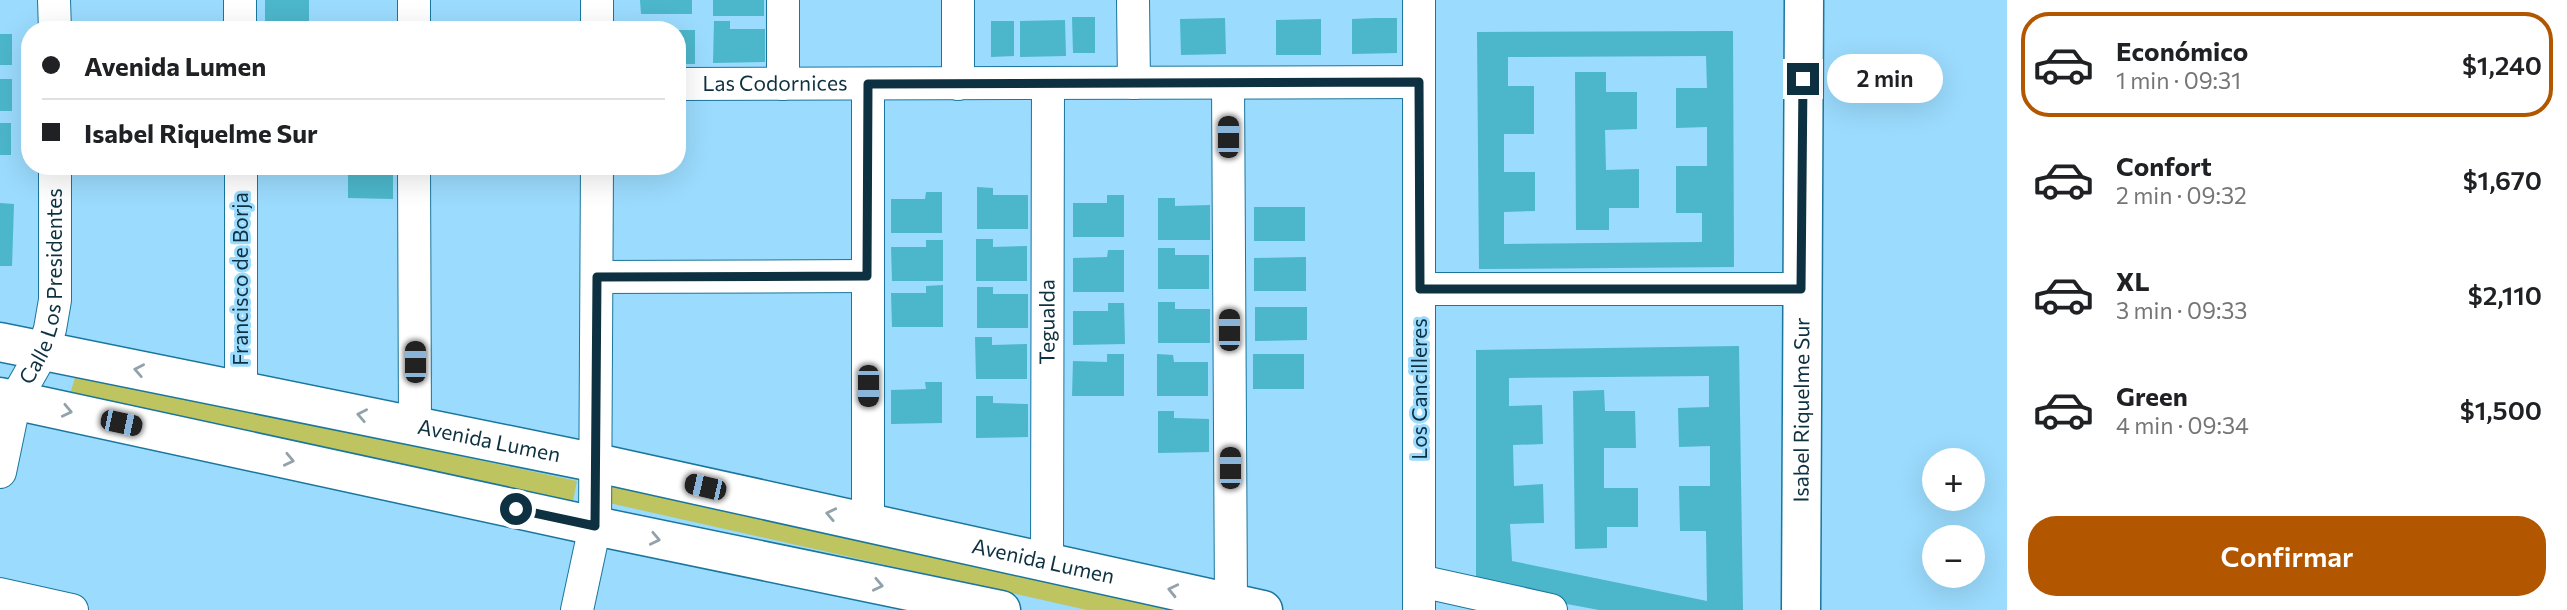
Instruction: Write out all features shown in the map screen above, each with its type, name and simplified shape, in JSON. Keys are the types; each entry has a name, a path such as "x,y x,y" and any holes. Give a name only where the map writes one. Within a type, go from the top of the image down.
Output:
{"street":[{"path":"54,0 54,21"},
{"path":"240,0 240,21"},
{"path":"414,0 414,21"},
{"path":"597,0 597,21"},
{"path":"783,0 783,84"},
{"path":"958,0 958,84"},
{"path":"1133,0 1134,83"},
{"name":"Los Cancilleres","path":"1419,0 1420,595"},
{"name":"Isabel Riquelme Sur","path":"1801,610 1804,0"},
{"name":"Las Codornices","path":"686,84 1419,82"},
{"name":"Tegualda","path":"1047,562 1048,83"},
{"path":"1228,83 1247,606"},
{"path":"868,84 868,523"},
{"name":"Calle Los Presidentes","path":"0,472 8,399 43,351 50,330 55,300 55,175"},
{"name":"Francisco de Borja","path":"241,175 241,391"},
{"path":"414,175 415,426"},
{"path":"576,610 595,526 597,175"},
{"path":"597,277 867,276"},
{"path":"1420,289 1801,289"},
{"name":"Avenida Lumen","path":"0,342 597,463 1247,606"},
{"path":"8,399 595,526 1001,610"},
{"path":"0,594 72,610"},
{"path":"1420,595 1552,610"}],"green space":[{"path":"76,374 577,481 572,506 68,401"},
{"path":"609,474 1220,610 1087,610 609,503"}],"building":[{"path":"265,0 309,0 309,21 265,21"},
{"path":"640,0 692,0 692,14 641,14"},
{"path":"713,0 764,0 764,16 713,16"},
{"path":"1072,17 1095,17 1095,53 1073,53"},
{"path":"1225,18 1226,54 1181,55 1180,19"},
{"path":"1397,18 1397,53 1352,54 1352,19"},
{"path":"1321,19 1321,55 1276,55 1276,20"},
{"path":"1065,20 1066,56 1020,57 1020,21"},
{"path":"714,21 730,21 730,29 765,29 765,62 713,63"},
{"path":"991,21 1014,21 1014,56 991,57"},
{"path":"686,30 695,30 695,64 686,64"},
{"path":"1733,31 1734,267 1479,269 1477,32","holes":["1706,56 1707,88 1676,88 1676,128 1707,127 1707,166 1676,166 1676,213 1702,213 1702,242 1504,244 1504,212 1535,211 1535,172 1504,172 1504,134 1534,134 1534,86 1508,86 1508,57"]},
{"path":"0,34 12,34 12,65 0,65"},
{"path":"1575,72 1606,72 1606,92 1637,92 1637,129 1605,130 1606,170 1639,169 1639,208 1609,208 1609,230 1576,230"},
{"path":"0,79 12,79 12,111 0,111"},
{"path":"0,123 11,123 11,155 0,155"},
{"path":"348,175 393,175 393,199 348,198"},
{"path":"977,187 993,188 993,195 1028,195 1028,229 977,229"},
{"path":"926,192 942,192 942,233 891,233 891,199 925,199"},
{"path":"1107,195 1124,195 1124,237 1073,237 1073,203 1107,203"},
{"path":"1158,198 1175,198 1175,206 1210,205 1210,240 1158,240"},
{"path":"0,203 14,204 12,266 0,266"},
{"path":"1254,207 1305,207 1305,241 1254,241"},
{"path":"976,239 993,239 993,247 1027,246 1027,281 976,281"},
{"path":"926,240 943,240 943,281 892,281 891,247 926,247"},
{"path":"1158,248 1175,248 1175,255 1209,255 1209,289 1158,289"},
{"path":"1108,250 1124,250 1124,292 1073,292 1073,258 1107,257"},
{"path":"1306,257 1306,291 1254,291 1254,258"},
{"path":"943,285 943,327 892,327 891,293 926,293 926,286"},
{"path":"977,287 993,287 993,294 1028,294 1028,328 977,328"},
{"path":"1158,302 1175,302 1175,309 1210,309 1210,343 1158,343"},
{"path":"1108,303 1124,303 1125,344 1073,345 1073,311 1108,311"},
{"path":"1255,307 1307,307 1307,340 1255,341"},
{"path":"975,337 992,337 992,345 1027,344 1027,379 976,379"},
{"path":"1739,346 1743,610 1599,610 1476,587 1476,350","holes":["1709,376 1709,407 1678,408 1679,447 1710,446 1710,486 1679,486 1680,531 1706,531 1707,601 1512,561 1510,524 1544,523 1543,484 1514,486 1513,445 1543,444 1542,405 1509,406 1509,378"]},
{"path":"1107,354 1124,354 1124,396 1072,396 1073,361 1107,362"},
{"path":"1157,354 1173,355 1174,362 1208,362 1208,396 1157,396"},
{"path":"1253,354 1304,354 1304,389 1253,389"},
{"path":"925,382 942,382 942,423 891,424 891,390 926,389"},
{"path":"1604,390 1605,411 1635,411 1636,448 1604,448 1604,488 1638,488 1638,527 1607,527 1607,548 1575,549 1573,391"},
{"path":"976,396 993,396 993,403 1028,404 1028,437 976,438"},
{"path":"1158,411 1174,411 1174,418 1209,419 1209,452 1158,453"}],"route":[{"path":"516,509 595,526 597,277 867,276 868,84 1419,82 1420,289 1801,289 1803,79"}]}
